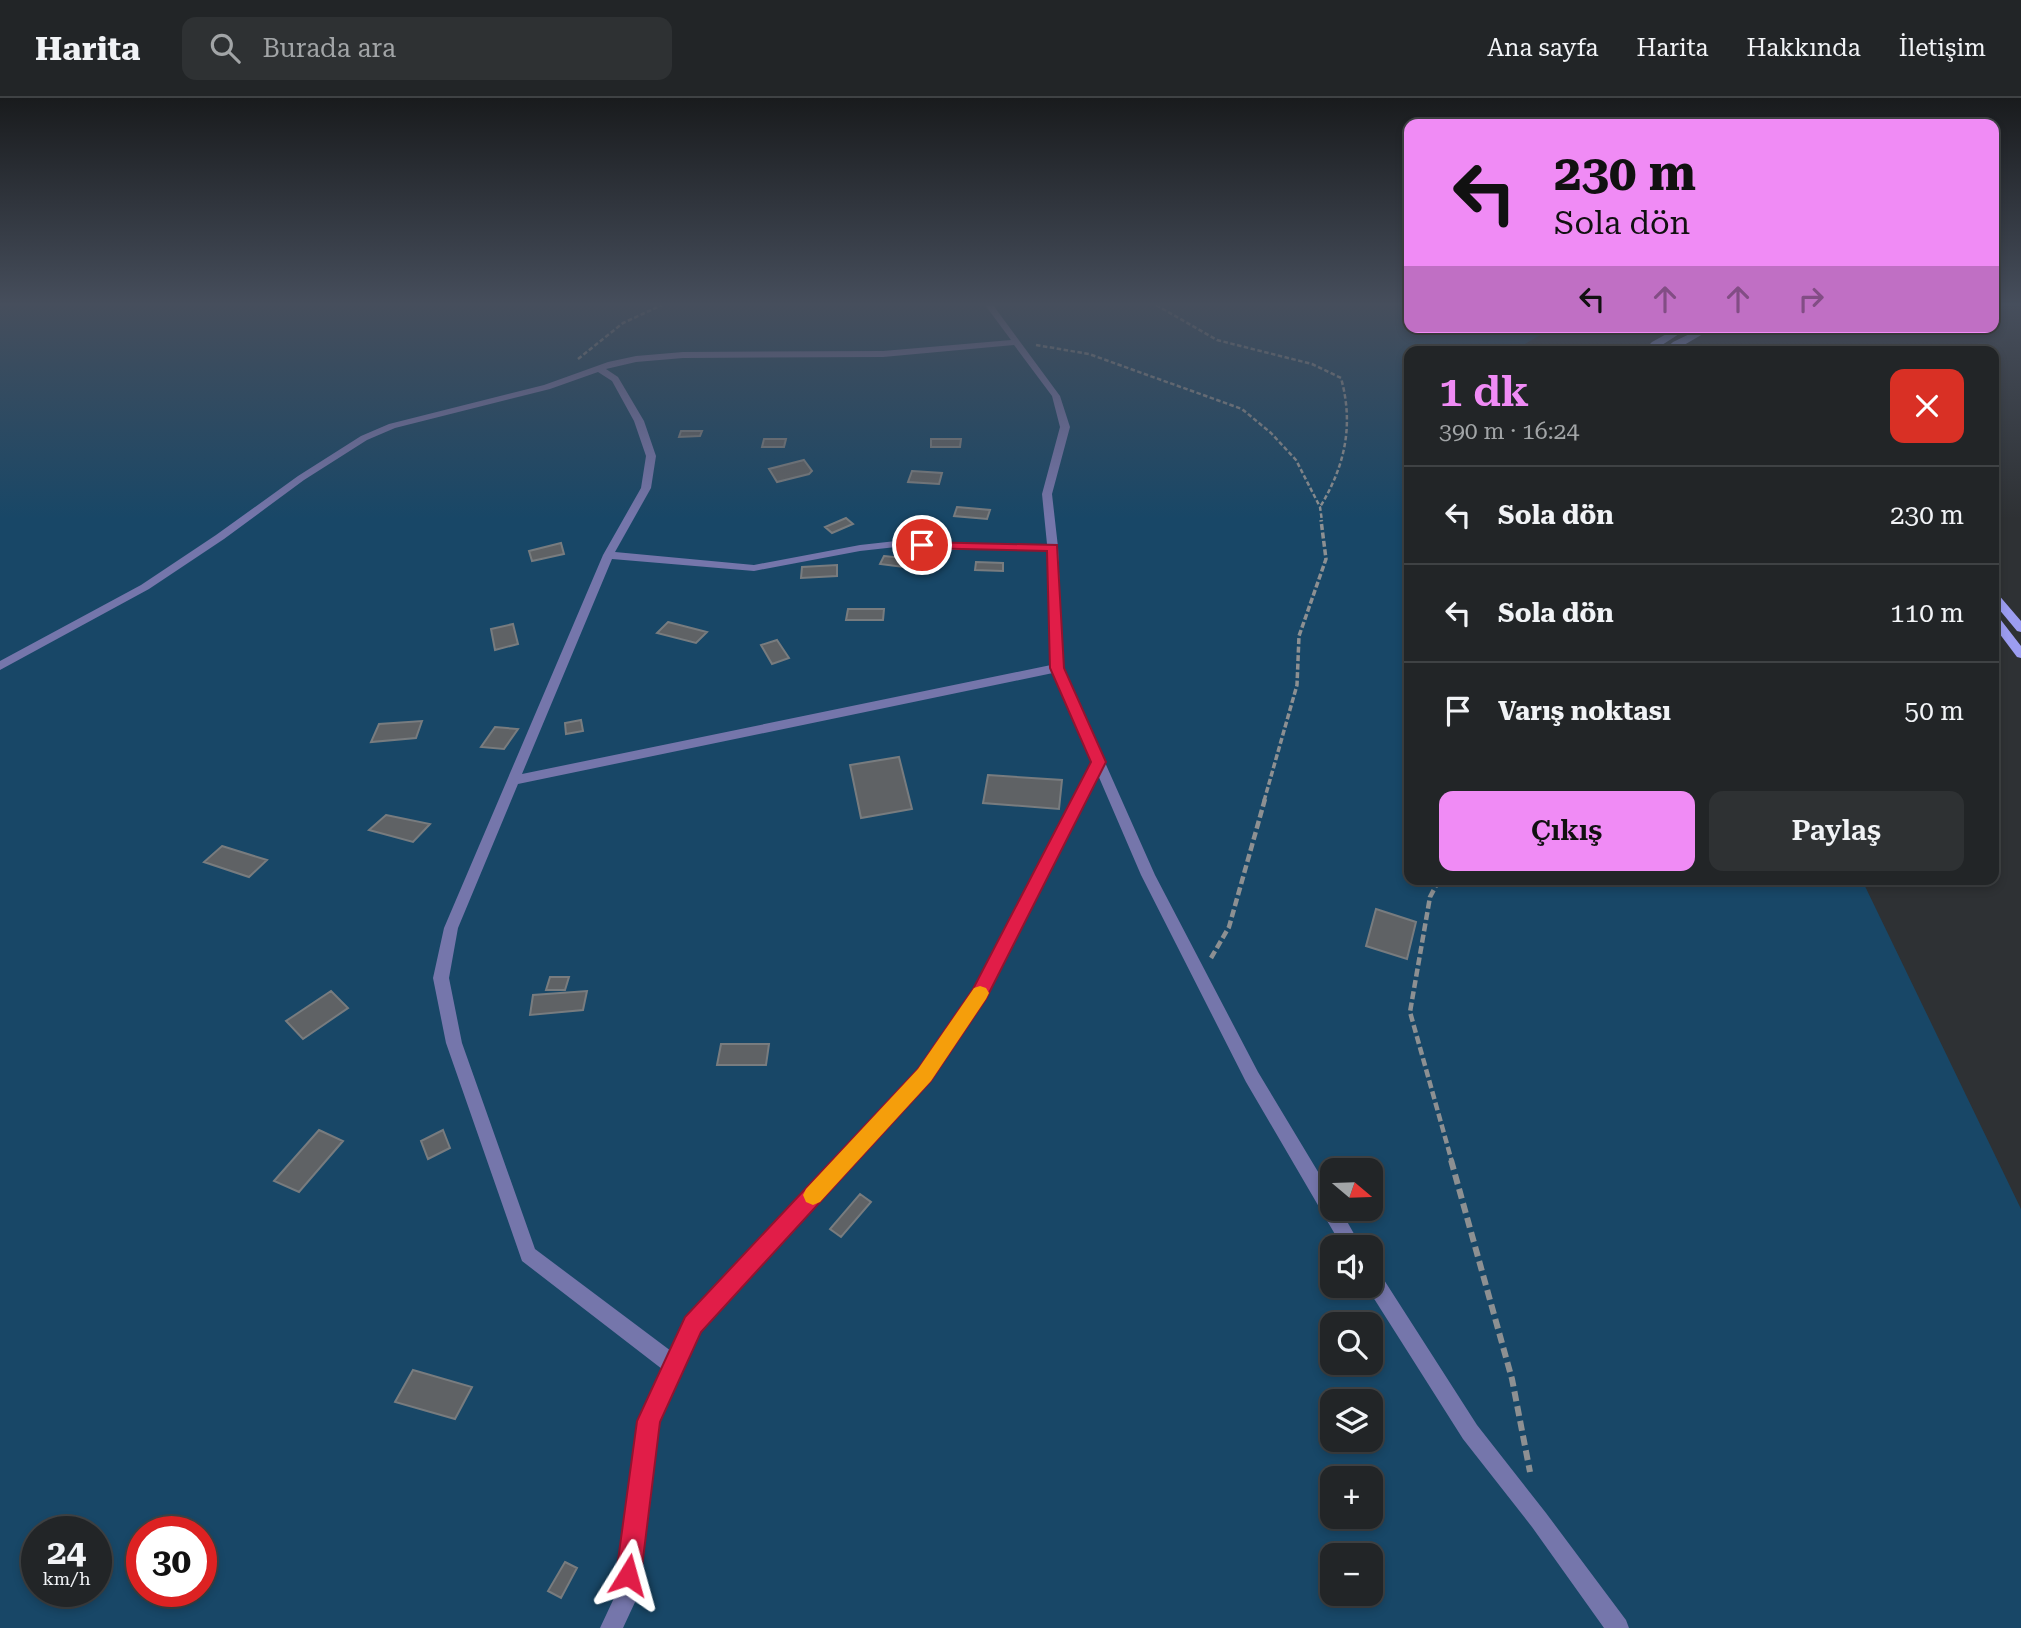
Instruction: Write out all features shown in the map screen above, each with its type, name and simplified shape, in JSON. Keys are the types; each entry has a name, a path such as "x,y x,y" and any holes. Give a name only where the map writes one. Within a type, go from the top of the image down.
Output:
{"main road":[{"path":"1999,602 2021,628"},
{"path":"1999,625 2021,654"}],"street":[{"path":"0,666 145,587 220,537 300,478 364,438 418,418 547,387 578,376"},
{"path":"611,376 639,421 651,456 646,488 608,555 451,928 442,978 454,1043 528,1255 674,1366"},
{"path":"1042,376 1056,396 1065,427 1047,494 1053,547 1057,668 1148,875 1252,1077 1345,1235"},
{"path":"608,555 754,568 860,548 905,543 939,547 1053,547"},
{"path":"514,779 1057,668"},
{"path":"611,1628 625,1600 649,1421 693,1324 925,1075 979,994 1098,762"},
{"path":"1383,1295 1470,1432 1618,1628"}],"path":[{"path":"547,387 558,376"},
{"path":"1151,376 1242,409 1271,433 1296,460 1320,507 1326,559 1299,636 1297,685 1229,927 1201,977"},
{"path":"1320,507 1332,490 1346,452 1349,401 1341,378 1338,376"},
{"path":"1436,885 1430,897 1410,1012 1512,1379 1532,1482"}],"shaded area":[{"path":"0,376 1404,376 1404,885 1864,885 2021,1209 2021,1628 0,1628"}],"building":[{"path":"681,431 702,431 700,436 679,437"},
{"path":"764,439 786,439 784,447 762,447"},
{"path":"931,439 961,439 960,447 931,447"},
{"path":"804,460 812,471 809,474 777,482 769,469"},
{"path":"912,471 942,473 939,484 908,482"},
{"path":"957,507 990,510 987,519 954,516"},
{"path":"846,518 853,524 832,533 825,527"},
{"path":"561,543 564,554 532,561 529,551"},
{"path":"884,556 923,560 919,569 880,564"},
{"path":"976,562 1003,563 1003,571 975,570"},
{"path":"837,565 837,576 801,578 802,567"},
{"path":"848,609 884,609 883,620 846,620"},
{"path":"668,622 707,632 696,643 657,633"},
{"path":"513,624 518,644 495,650 491,629"},
{"path":"777,640 789,658 772,664 761,645"},
{"path":"581,720 583,731 566,734 565,723"},
{"path":"422,721 416,738 371,742 379,724"},
{"path":"495,727 518,729 504,749 481,747"},
{"path":"899,757 912,809 861,818 850,765"},
{"path":"988,775 1062,780 1059,809 983,803"},
{"path":"386,815 430,824 413,842 369,830"},
{"path":"222,846 267,860 249,877 204,862"},
{"path":"1376,909 1416,922 1407,959 1366,946"},
{"path":"550,977 569,977 565,990 546,990"},
{"path":"331,991 348,1008 303,1039 286,1021"},
{"path":"587,991 583,1010 530,1015 533,995"},
{"path":"721,1044 769,1044 766,1065 717,1065"},
{"path":"319,1130 343,1141 299,1192 274,1181"},
{"path":"443,1130 450,1148 428,1159 421,1141"},
{"path":"860,1194 871,1202 841,1237 830,1229"},
{"path":"413,1370 472,1387 455,1419 395,1402"},
{"path":"565,1562 577,1568 561,1598 548,1591"}],"slow traffic":[{"path":"813,1195 925,1075 980,993"}],"route":[{"path":"628,1575 649,1421 693,1324 925,1075 979,994 1098,762 1057,668 1053,547 922,545"}]}
